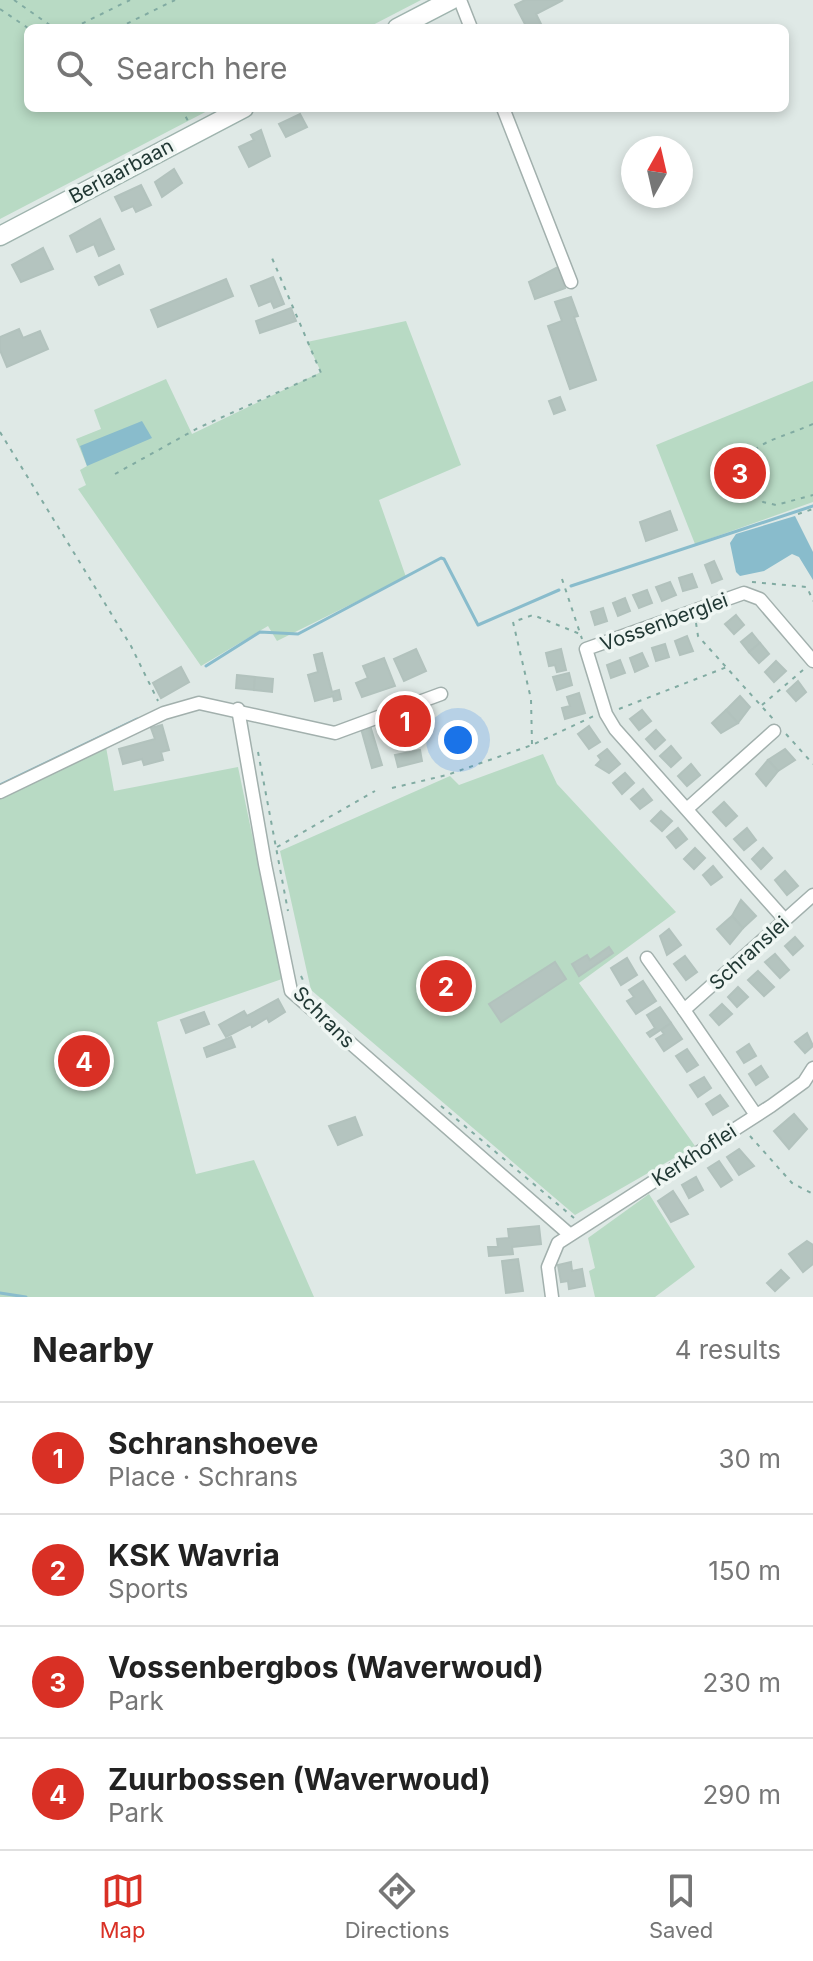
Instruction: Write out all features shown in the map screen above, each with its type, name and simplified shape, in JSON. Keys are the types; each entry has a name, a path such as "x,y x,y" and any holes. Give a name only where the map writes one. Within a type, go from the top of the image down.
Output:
{"street":[{"path":"405,24 451,0"},
{"path":"460,0 469,24"},
{"name":"Berlaarbaan","path":"0,236 236,112"},
{"path":"505,112 571,282"},
{"name":"Vossenberglei","path":"785,920 688,808 621,737 606,714 586,649 744,593 760,599 813,661"},
{"path":"0,792 164,713 199,703 238,709 335,733 441,694"},
{"name":"Schrans","path":"238,709 291,991 569,1234"},
{"path":"688,808 774,731"},
{"name":"Schranslei","path":"684,1010 813,895"},
{"path":"647,958 756,1115"},
{"name":"Kerkhoflei","path":"569,1234 756,1115 804,1082 813,1068"},
{"path":"552,1297 548,1267 558,1243 569,1234"}],"path":[{"path":"14,0 48,24"},
{"path":"81,24 130,0"},
{"path":"126,24 175,0"},
{"path":"0,9 24,25"},
{"path":"183,112 187,119"},
{"path":"115,474 198,428 321,373 272,258"},
{"path":"813,424 759,448 748,457 746,468 748,480 763,502 776,505 813,495"},
{"path":"0,432 131,646 164,713"},
{"path":"798,514 813,509"},
{"path":"562,579 586,649"},
{"path":"744,593 753,582 811,587 813,601"},
{"path":"693,610 698,636 813,764"},
{"path":"532,745 531,699 513,622 533,615 580,634"},
{"path":"761,706 813,661"},
{"path":"392,788 447,775 532,745 596,715 606,714 727,667"},
{"path":"257,742 288,911"},
{"path":"276,848 375,791"},
{"path":"300,975 307,988"},
{"path":"439,1104 584,1227"},
{"path":"741,1125 792,1183 813,1194"}],"green space":[{"path":"0,0 421,0 375,24 24,24 24,112 205,112 0,219"},
{"path":"406,321 461,465 379,500 406,577 277,641 268,626 201,666 78,489 86,485 80,470 87,466 76,439 101,429 94,410 166,379 192,434 321,372 307,342"},
{"path":"813,381 813,502 695,544 656,445"},
{"path":"106,747 114,791 238,767 282,979 157,1022 196,1174 254,1160 314,1297 0,1297 0,799"},
{"path":"543,754 557,784 676,912 579,983 695,1146 575,1215 311,990 280,851 450,776 459,785"},
{"path":"649,1194 695,1267 655,1297 595,1297 589,1271 595,1268 588,1238"}],"water":[{"path":"142,421 152,438 87,466 80,446"},
{"path":"795,516 813,552 813,580 799,557 792,554 764,571 740,576 736,572 730,543 736,534"}],"building":[{"path":"525,0 563,0 536,14 541,24 525,24 515,5"},
{"path":"300,114 307,127 286,137 279,124"},
{"path":"261,130 270,156 249,167 239,147 254,140 251,135"},
{"path":"174,169 182,183 162,197 155,182"},
{"path":"141,185 151,205 136,212 133,206 122,211 115,197"},
{"path":"100,219 114,249 99,256 94,244 77,252 70,236"},
{"path":"43,248 53,269 21,282 12,265"},
{"path":"119,265 123,274 99,285 95,277"},
{"path":"560,266 565,288 535,299 529,282"},
{"path":"273,277 284,304 274,308 271,301 259,306 251,286"},
{"path":"226,279 233,296 158,327 151,310"},
{"path":"571,297 578,316 574,317 596,380 570,389 548,326 562,321 555,302"},
{"path":"291,308 296,321 260,333 256,321"},
{"path":"19,329 23,338 40,331 48,349 7,367 0,350 0,337"},
{"path":"560,397 565,410 554,414 549,401"},
{"path":"670,511 677,530 646,541 640,522"},
{"path":"714,561 722,579 712,583 705,565"},
{"path":"692,574 697,587 683,591 679,578"},
{"path":"670,582 676,595 662,601 656,587"},
{"path":"647,590 652,603 639,608 633,595"},
{"path":"625,598 630,611 618,616 613,603"},
{"path":"603,608 607,621 595,625 591,612"},
{"path":"736,615 744,625 734,634 725,624"},
{"path":"752,633 760,643 749,652 741,642"},
{"path":"687,636 693,651 680,655 675,641"},
{"path":"760,643 769,654 759,663 749,652"},
{"path":"665,644 669,657 656,661 652,648"},
{"path":"416,649 426,671 404,681 394,659"},
{"path":"561,649 566,670 557,672 555,665 549,666 546,653"},
{"path":"322,653 332,692 339,690 341,699 334,701 333,696 315,701 308,675 318,672 314,655"},
{"path":"642,653 648,666 635,672 630,658"},
{"path":"384,658 395,686 362,697 356,683 368,678 363,666"},
{"path":"620,660 625,673 611,678 607,665"},
{"path":"776,661 786,671 774,682 765,672"},
{"path":"181,667 189,682 161,698 153,683"},
{"path":"569,673 572,685 557,690 553,677"},
{"path":"237,675 255,677 254,690 236,688"},
{"path":"255,677 273,679 272,692 254,690"},
{"path":"798,681 806,692 796,701 787,691"},
{"path":"579,693 585,713 565,719 562,708 570,706 567,697"},
{"path":"740,696 750,707 738,723 726,710"},
{"path":"426,705 431,723 384,737 378,719"},
{"path":"642,710 651,721 639,730 630,719"},
{"path":"726,710 738,723 721,733 712,723"},
{"path":"369,722 382,765 372,768 360,725"},
{"path":"162,725 169,750 161,752 163,760 144,765 142,759 123,764 119,749 155,739 151,728"},
{"path":"589,726 600,742 589,749 578,734"},
{"path":"656,730 665,740 655,749 646,739"},
{"path":"671,746 681,758 671,767 660,756"},
{"path":"607,749 620,764 609,773 596,765 601,760 598,756"},
{"path":"785,749 795,760 778,771 768,760"},
{"path":"420,750 422,761 398,767 395,755"},
{"path":"768,760 778,771 766,786 756,774"},
{"path":"691,764 700,775 687,786 678,776"},
{"path":"625,773 634,783 622,794 613,783"},
{"path":"643,789 652,800 640,809 631,799"},
{"path":"724,802 737,816 726,826 713,812"},
{"path":"661,811 672,821 662,831 651,821"},
{"path":"678,828 687,839 676,848 667,837"},
{"path":"747,828 756,840 744,850 734,839"},
{"path":"695,848 705,858 694,869 684,859"},
{"path":"763,848 772,858 761,869 752,859"},
{"path":"713,866 722,877 711,885 703,875"},
{"path":"785,871 798,886 787,895 775,880"},
{"path":"741,900 756,916 743,928 732,916"},
{"path":"732,916 743,928 730,944 717,929"},
{"path":"669,929 681,945 667,955 660,936"},
{"path":"795,937 803,946 793,955 785,946"},
{"path":"609,947 613,953 579,976 572,964 587,955 590,960"},
{"path":"775,954 789,970 780,978 765,962"},
{"path":"685,956 697,972 686,980 674,964"},
{"path":"627,958 637,975 621,985 611,968"},
{"path":"555,962 566,979 501,1022 489,1004"},
{"path":"758,971 774,987 764,996 748,980"},
{"path":"643,981 656,1001 636,1014 627,1001 634,997 629,990"},
{"path":"738,987 748,997 737,1007 728,997"},
{"path":"278,999 285,1012 269,1022 267,1018 226,1037 219,1025 244,1011 247,1016"},
{"path":"722,1004 732,1014 719,1025 710,1015"},
{"path":"660,1007 671,1023 650,1037 647,1033 655,1028 647,1015"},
{"path":"204,1012 209,1024 186,1033 181,1020"},
{"path":"671,1023 682,1039 664,1051 656,1039 664,1034 661,1030"},
{"path":"807,1033 813,1046 805,1053 795,1042"},
{"path":"231,1037 235,1047 207,1057 204,1048"},
{"path":"749,1044 756,1056 744,1063 737,1052"},
{"path":"687,1049 698,1065 687,1072 676,1056"},
{"path":"761,1066 768,1077 756,1085 749,1074"},
{"path":"704,1077 711,1088 698,1097 690,1085"},
{"path":"720,1095 728,1106 713,1115 706,1104"},
{"path":"794,1114 807,1129 789,1149 774,1131"},
{"path":"355,1117 362,1135 338,1145 329,1126"},
{"path":"739,1149 754,1166 739,1175 727,1157"},
{"path":"719,1161 732,1180 721,1187 708,1168"},
{"path":"696,1177 703,1190 689,1198 682,1185"},
{"path":"673,1191 688,1214 671,1222 658,1201"},
{"path":"539,1226 541,1244 512,1247 513,1254 489,1256 488,1247 498,1247 497,1239 509,1238 508,1229"},
{"path":"807,1241 813,1245 813,1264 803,1272 789,1254"},
{"path":"518,1259 523,1291 506,1293 502,1261"},
{"path":"571,1262 572,1271 582,1269 585,1286 569,1289 568,1281 561,1282 558,1265"},
{"path":"781,1270 789,1278 775,1291 767,1283"}],"waterway":[{"path":"571,586 813,506"},
{"path":"206,666 260,632 298,634 441,558 478,625 559,590"},
{"path":"0,785 137,719"},
{"path":"0,1293 26,1297"}],"place":[{"name":"Vossenbergbos (Waverwoud)","path":"740,473"},
{"name":"Schranshoeve","path":"405,721"},
{"name":"KSK Wavria","path":"446,986"},
{"name":"Zuurbossen (Waverwoud)","path":"84,1061"}]}
